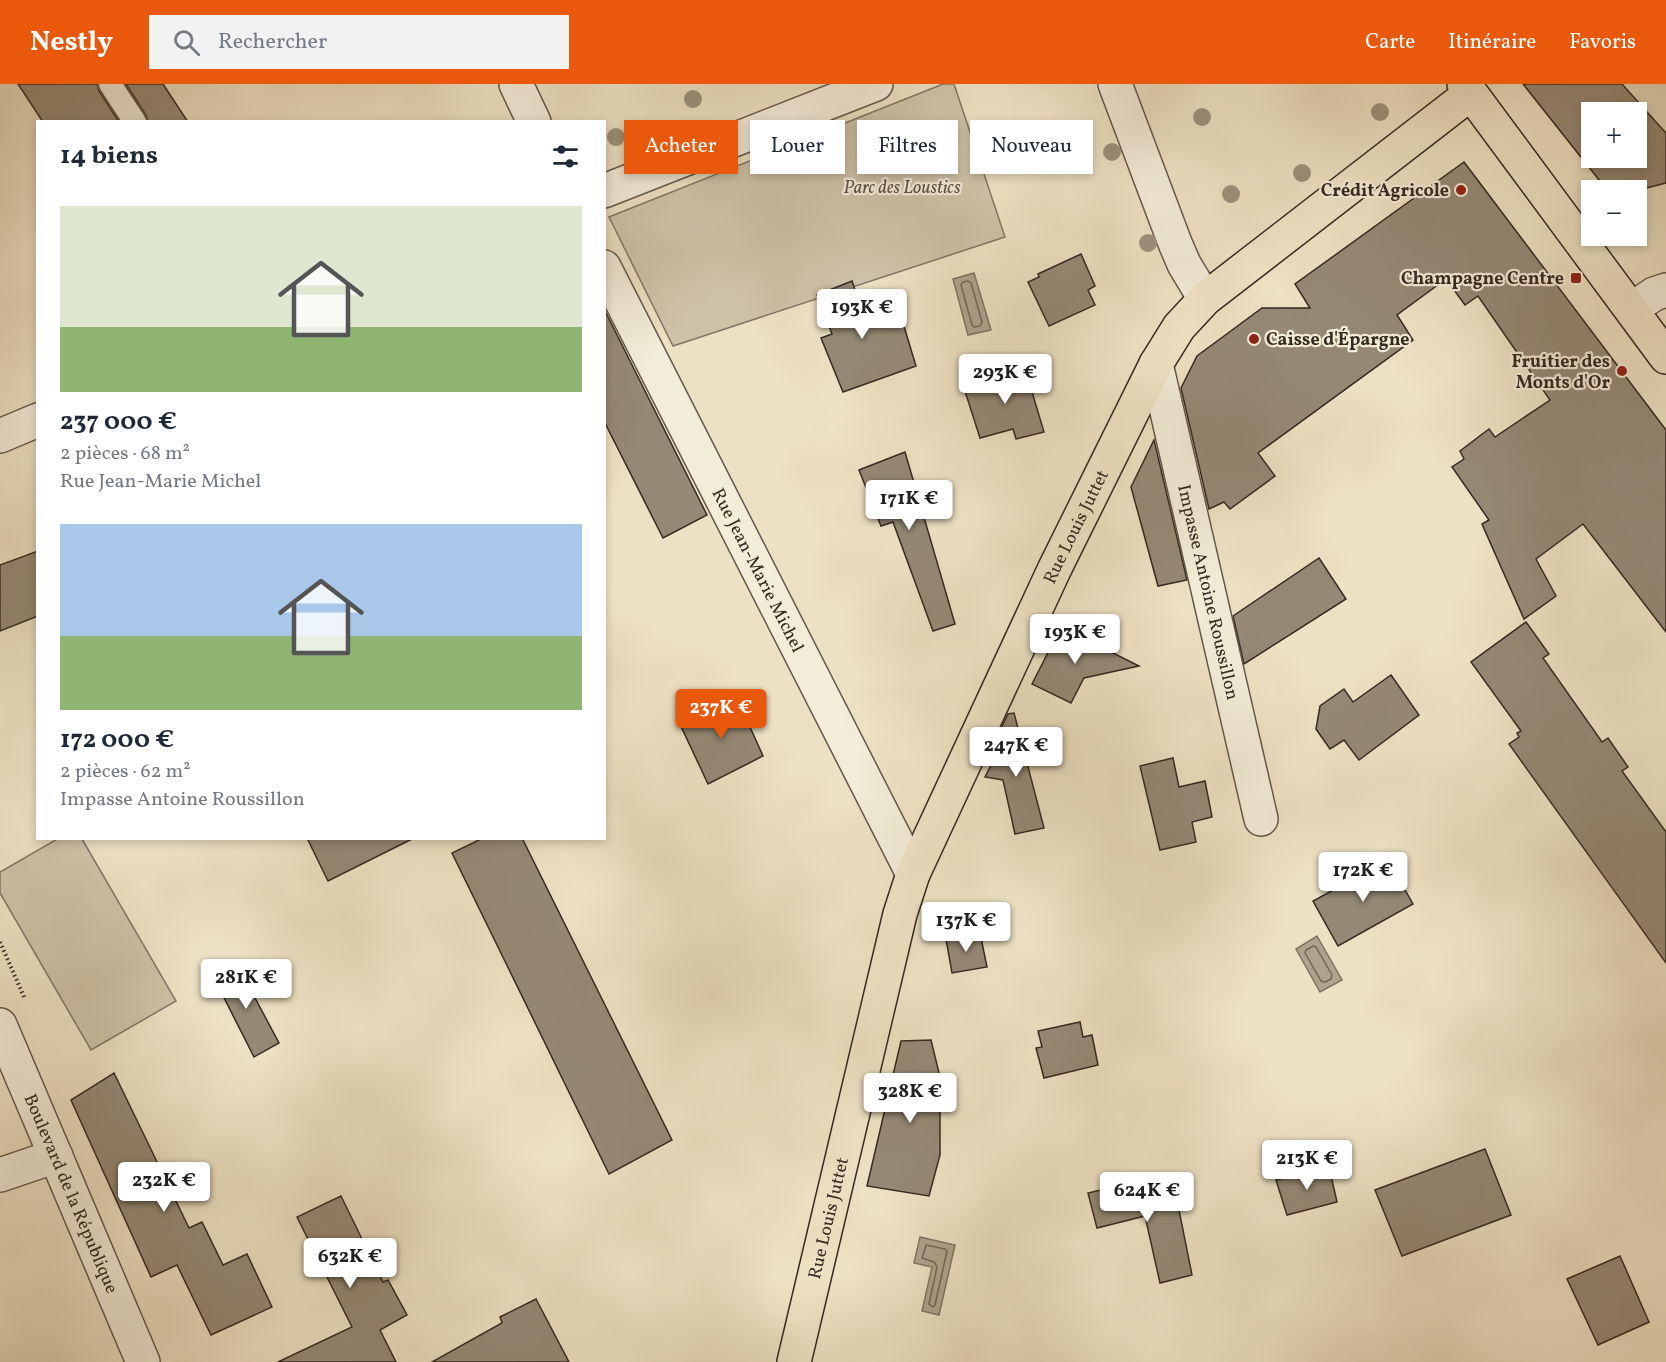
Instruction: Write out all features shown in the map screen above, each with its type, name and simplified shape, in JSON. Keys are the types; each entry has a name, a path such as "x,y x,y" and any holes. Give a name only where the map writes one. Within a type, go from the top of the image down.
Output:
{"main road":[{"name":"Rue Louis Juttet","path":"794,1362 900,914 913,874 1054,570 1156,364 1179,327 1206,298 1467,89"},
{"path":"1467,89 1666,357"}],"street":[{"path":"516,84 533,120"},
{"path":"606,190 876,84"},
{"path":"1115,84 1175,243 1184,264 1206,298"},
{"name":"Rue Jean-Marie Michel","path":"606,271 913,874"},
{"path":"1632,309 1654,294 1666,290"},
{"name":"Impasse Antoine Roussillon","path":"1156,364 1261,819"},
{"path":"2,431 36,421"},
{"name":"Boulevard de la République","path":"0,1025 143,1362"},
{"path":"0,1175 56,1156"}],"lane":[{"path":"110,84 134,120"}],"green space":[{"name":"Parc des Loustics","path":"943,84 954,84 970,132 970,174 984,174 1005,237 673,346 609,217 717,174 738,174 738,166 750,161 750,174 845,174 845,123"},
{"path":"56,840 83,840 176,1001 91,1050 0,893 0,872"}],"water":[{"path":"974,273 991,330 968,335 953,279"},
{"path":"1317,936 1342,980 1320,992 1296,949"},
{"path":"920,1237 955,1245 939,1315 922,1311 932,1267 914,1263"}],"building":[{"path":"18,84 97,84 118,120 42,120"},
{"path":"126,84 163,84 187,120 147,120"},
{"path":"1523,84 1622,84 1638,102 1581,102 1581,157"},
{"path":"1647,112 1666,133 1666,183 1647,188 1647,180 1599,180 1590,168 1647,168"},
{"path":"1464,162 1666,430 1666,632 1583,524 1536,559 1556,596 1524,619 1482,524 1489,520 1452,467 1464,459 1460,451 1489,429 1495,437 1550,400 1478,296 1465,305 1446,279 1397,315 1413,340 1258,453 1275,476 1230,509 1224,502 1209,509 1181,388 1197,356 1262,308 1310,308 1295,284"},
{"path":"1081,254 1095,286 1088,290 1095,305 1049,326 1028,282 1039,277 1038,274"},
{"path":"852,281 856,293 858,292 867,322 900,313 916,366 843,392 821,338 832,334 817,295"},
{"path":"606,313 707,515 663,538 606,425"},
{"path":"1024,365 1044,432 1016,439 1013,429 980,438 964,388 998,378 996,373"},
{"path":"1154,440 1187,580 1158,586 1131,487"},
{"path":"905,452 955,624 933,631 893,522 881,526 859,470"},
{"path":"36,552 36,617 0,631 0,565"},
{"path":"1319,558 1346,599 1244,664 1233,616"},
{"path":"1526,622 1549,654 1543,658 1602,742 1608,738 1628,767 1622,771 1666,832 1666,963 1509,744 1519,737 1517,733 1521,731 1471,662"},
{"path":"1061,627 1139,666 1084,678 1071,703 1032,684"},
{"path":"1391,675 1419,715 1359,760 1344,740 1330,749 1316,729 1320,706 1344,689 1353,702"},
{"path":"736,696 763,756 708,784 679,722"},
{"path":"1014,713 1044,828 1015,834 1003,780 985,777 997,754 994,743 1008,714"},
{"path":"1173,758 1179,787 1205,781 1212,817 1192,822 1196,842 1160,850 1140,766"},
{"path":"308,840 410,840 328,881"},
{"path":"479,840 523,840 672,1140 609,1174 452,853"},
{"path":"1388,860 1413,904 1338,946 1313,901"},
{"path":"980,933 987,967 952,973 946,939"},
{"path":"237,964 279,1043 254,1057 213,976"},
{"path":"1080,1022 1083,1037 1092,1035 1098,1065 1044,1078 1036,1048 1042,1047 1038,1031"},
{"path":"931,1040 940,1077 940,1155 929,1196 867,1186 901,1041"},
{"path":"114,1073 189,1228 202,1222 223,1265 247,1254 272,1307 211,1335 177,1265 151,1277 71,1100"},
{"path":"1485,1149 1511,1215 1402,1256 1375,1190"},
{"path":"1329,1167 1337,1202 1287,1215 1276,1180"},
{"path":"1155,1177 1162,1209 1178,1205 1192,1275 1160,1283 1145,1216 1097,1228 1088,1193"},
{"path":"341,1196 383,1282 388,1280 407,1315 380,1330 396,1362 278,1362 352,1327 297,1217"},
{"path":"1620,1256 1649,1322 1598,1345 1567,1279"},
{"path":"536,1299 569,1362 432,1362 502,1323 500,1317"}],"place":[{"name":"Crédit Agricole","path":"1461,190"},
{"name":"Champagne Centre","path":"1576,278"},
{"name":"Caisse d'Épargne","path":"1254,339"},
{"name":"Fruitier des Monts d'Or","path":"1622,371"}]}
